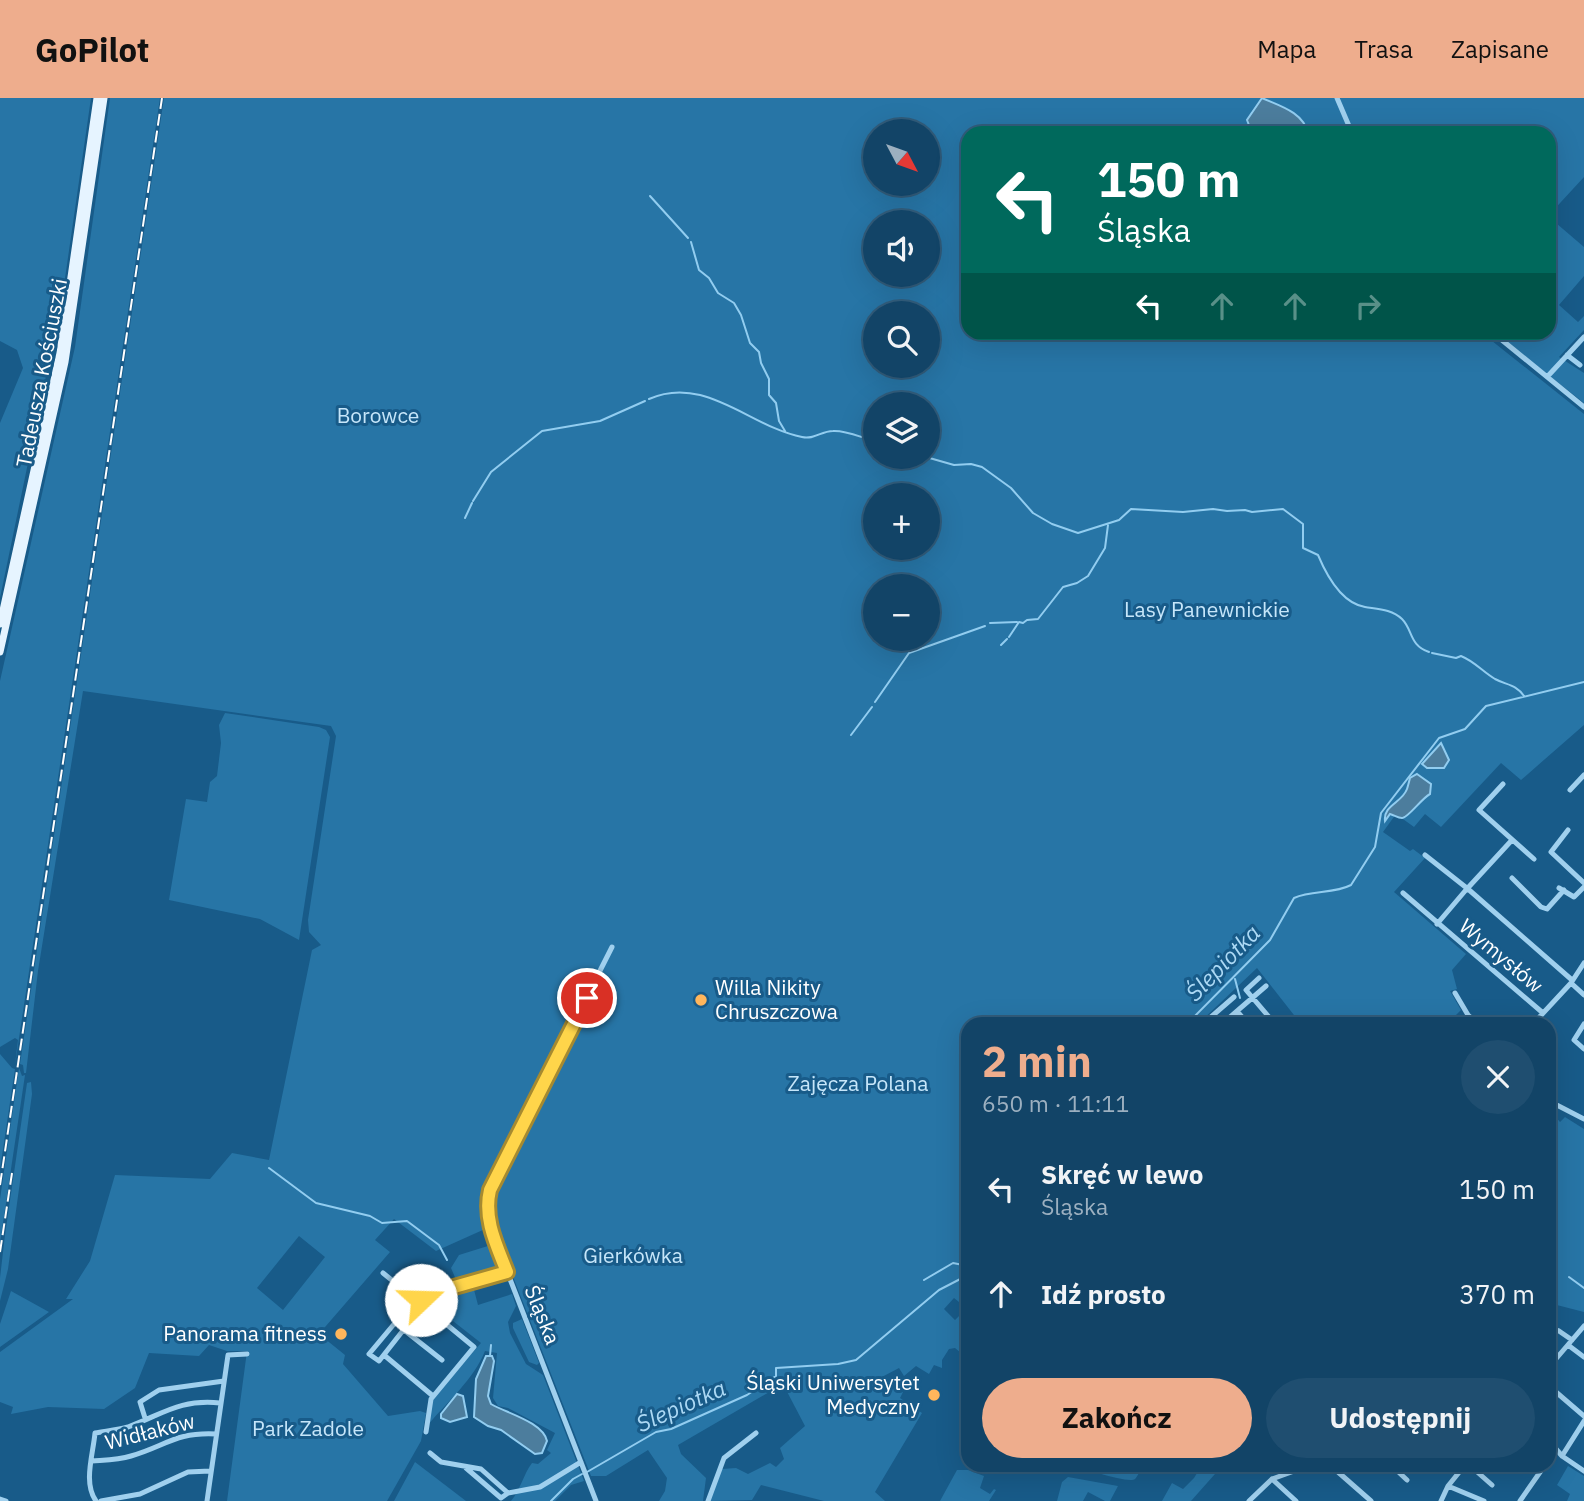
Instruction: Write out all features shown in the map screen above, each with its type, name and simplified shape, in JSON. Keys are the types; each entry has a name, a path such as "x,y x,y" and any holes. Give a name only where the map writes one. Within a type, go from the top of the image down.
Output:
{"main road":[{"name":"Tadeusza Kościuszki","path":"0,624 60,353 97,98"},
{"name":"Tadeusza Kościuszki","path":"0,652 65,362 104,98"}],"street":[{"path":"1337,98 1349,126"},
{"path":"1547,377 1584,337"},
{"path":"1502,340 1584,407"},
{"path":"1567,355 1580,365"},
{"path":"1570,790 1584,775"},
{"path":"1503,784 1479,810 1534,859"},
{"path":"1512,878 1541,907 1547,909 1561,889 1574,899 1584,885 1551,852 1569,830"},
{"name":"Wymysłów","path":"1437,924 1513,840"},
{"path":"1425,855 1468,888 1584,995"},
{"name":"Wymysłów","path":"1403,893 1543,1013"},
{"name":"Śląska","path":"596,1501 507,1272 489,1221 488,1196 612,947"},
{"path":"1539,1017 1572,982 1584,963"},
{"path":"1259,978 1246,990 1268,1017"},
{"path":"1230,1017 1266,986"},
{"path":"1455,993 1470,1017"},
{"path":"1216,1017 1214,1015 1234,998"},
{"path":"1237,1011 1242,1017"},
{"path":"1584,1024 1574,1040 1584,1049"},
{"path":"1556,1105 1584,1119"},
{"path":"420,1301 404,1330 379,1361 369,1354 420,1301 433,1293 507,1272"},
{"path":"383,1273 474,1347 432,1397 426,1432"},
{"path":"1556,1359 1584,1326"},
{"path":"404,1330 442,1360"},
{"path":"1556,1330 1584,1357"},
{"path":"207,1501 228,1355 247,1354"},
{"path":"384,1355 432,1397"},
{"path":"145,1418 140,1402 159,1390 224,1381"},
{"path":"1556,1391 1584,1416"},
{"path":"210,1471 188,1472 140,1494 98,1501 90,1492 95,1433 126,1428 179,1405 205,1402 220,1404"},
{"path":"1562,1456 1583,1424"},
{"path":"708,1501 724,1458 755,1433"},
{"name":"Widłaków","path":"92,1461 131,1456 187,1434 216,1434"},
{"path":"1556,1449 1584,1471"},
{"path":"430,1453 441,1462 481,1469 508,1493 540,1487 582,1462"},
{"path":"1249,1501 1272,1479 1292,1472"},
{"path":"1338,1472 1371,1501"},
{"path":"1398,1472 1407,1480"},
{"path":"1441,1501 1459,1472"},
{"path":"1477,1472 1492,1485"},
{"path":"1520,1501 1540,1472"},
{"path":"1272,1479 1296,1501"},
{"path":"1448,1486 1484,1501"},
{"path":"0,1499 6,1501"}],"green space":[{"path":"0,98 91,98 62,299 0,598 0,423 23,368 17,350 0,341"},
{"path":"110,98 160,98 15,1065 18,1040 15,1038 0,1047 0,681 75,347"},
{"name":"Lasy Panewnickie","path":"164,98 1261,98 1251,112 1252,126 961,126 961,340 1491,340 1584,414 1584,725 1521,780 1501,763 1441,827 1425,814 1414,827 1396,814 1383,832 1425,858 1394,892 1466,954 1452,970 1457,989 1450,991 1461,1010 1454,1017 1296,1017 1257,968 1205,1017 961,1017 961,1300 959,1302 954,1298 944,1309 955,1320 961,1314 961,1353 955,1348 949,1349 942,1360 942,1368 934,1365 929,1374 916,1366 904,1376 899,1368 880,1378 884,1388 899,1389 903,1392 900,1398 922,1413 875,1492 885,1501 824,1501 761,1485 752,1500 709,1501 722,1469 736,1468 748,1474 770,1463 776,1467 784,1459 780,1448 805,1426 783,1384 678,1445 681,1454 706,1478 703,1501 659,1501 665,1491 667,1478 648,1450 606,1476 591,1476 490,1218 492,1190 555,1064 550,1062 484,1195 485,1229 436,1251 394,1219 375,1240 390,1252 319,1334 345,1355 343,1364 388,1416 420,1411 426,1413 421,1441 387,1501 227,1501 247,1351 227,1351 209,1345 199,1356 149,1353 135,1388 104,1409 48,1407 11,1414 13,1407 0,1402 0,1352 73,1299 66,1299 90,1261 115,1175 210,1179 232,1153 269,1160 312,950 321,945 309,932 308,920 336,736 331,726 83,691 24,1073 23,1065 20,1064","holes":["299,1236 325,1257 283,1310 257,1288"]},
{"path":"1262,98 1584,98 1584,177 1556,207 1556,126 1303,126 1293,113"},
{"path":"1556,223 1584,247 1584,276 1559,305 1578,322 1584,316 1584,330 1559,357 1584,373 1584,403 1504,340 1556,340"},
{"path":"225,713 319,727 326,730 330,737 299,940 260,919 169,900 186,799 207,802 210,782 217,776 221,743 219,725"},
{"path":"0,1054 15,1069 0,1169"},
{"path":"19,1068 22,1076 25,1075 0,1243 0,1199"},
{"path":"31,1082 32,1094 8,1269 0,1301 5,1235 27,1083"},
{"path":"1556,1117 1560,1122 1565,1117 1584,1129 1584,1312 1556,1305"},
{"path":"491,1245 503,1270 457,1282 451,1268 459,1255"},
{"path":"473,1286 478,1305 512,1294 516,1306 508,1322 510,1333 526,1364 543,1375 584,1481 571,1485 555,1501 511,1501 532,1463 538,1464 551,1453 547,1450 555,1433 508,1408 498,1406 493,1398 497,1353 485,1351 467,1381 428,1425 432,1399 481,1343 430,1303 435,1296"},
{"path":"11,1291 49,1312 0,1347 0,1324"},
{"path":"522,1319 539,1363 537,1365 529,1362 513,1328 513,1323"},
{"path":"415,1462 466,1501 394,1501"},
{"path":"1568,1466 1584,1476 1584,1501 1567,1501 1570,1494 1557,1485"},
{"path":"957,1470 984,1476 980,1488 990,1494 996,1490 989,1501 940,1501"},
{"path":"1095,1472 1139,1472 1131,1480"},
{"path":"1198,1472 1217,1472 1191,1501 1162,1501 1172,1483 1183,1489"},
{"path":"1068,1477 1118,1486 1110,1501 1088,1492 1083,1501 1057,1501 1062,1482"}],"shaded area":[{"path":"1262,98 1296,115 1305,126 1249,126 1247,120"},
{"path":"1441,743 1449,760 1444,768 1427,768 1422,764"},
{"path":"1417,774 1431,784 1430,794 1404,817 1390,814 1385,821 1387,811 1405,794 1410,778"},
{"path":"486,1356 492,1356 494,1361 488,1396 491,1404 539,1428 547,1441 542,1453 535,1454 501,1430 474,1417 476,1379"},
{"path":"457,1394 463,1396 467,1417 450,1422 441,1418 441,1414"}],"waterway":[{"path":"650,196 688,238"},
{"path":"691,242 699,270 709,278 718,293 734,303 741,315 750,343 759,352 769,379 769,395 776,403 779,421 785,431"},
{"path":"649,399 670,393 689,393 708,397 802,437 838,431 863,437"},
{"path":"473,501 491,472 542,431 600,421 645,401"},
{"path":"940,461 982,467 1011,488 1033,513 1052,524 1078,533 1119,520 1131,509 1183,512 1283,509 1303,524 1303,548 1318,555 1330,579 1342,594 1356,604 1394,613 1405,623 1418,645 1429,652"},
{"path":"465,518 472,503"},
{"path":"1009,637 1019,622 1038,619 1063,587 1088,576 1105,548 1108,525"},
{"path":"990,623 1017,622"},
{"path":"875,702 909,653 985,626"},
{"path":"1001,645 1007,639"},
{"path":"1432,653 1466,658 1495,679 1518,689 1524,696"},
{"name":"Ślepiotka","path":"1194,1017 1270,940 1294,898 1351,885 1375,847 1381,813 1439,738 1465,729 1486,706 1584,682"},
{"path":"851,735 872,707"},
{"path":"1235,979 1240,998"},
{"path":"269,1168 316,1203 370,1216 382,1223 407,1221 439,1245 447,1260"},
{"path":"924,1280 953,1263 961,1265"},
{"path":"1569,1277 1584,1288"},
{"name":"Ślepiotka","path":"587,1472 656,1432 671,1429 747,1395 776,1376 776,1368 838,1364 856,1360 939,1290 961,1279"},
{"path":"490,1356 491,1345"},
{"name":"Ślepiotka","path":"551,1501 573,1479 582,1474"}],"railway":[{"path":"0,1185 162,98"},
{"path":"0,1252 12,1173"}],"place":[{"name":"Willa Nikity Chruszczowa","path":"701,1000"},
{"name":"Panorama fitness","path":"341,1334"},
{"name":"Śląski Uniwersytet Medyczny","path":"934,1395"}],"route":[{"path":"421,1300 433,1293 507,1272 489,1221 487,1204 490,1190 587,998"}],"park label":[{"name":"Borowce","path":"378,416"},
{"name":"Zajęcza Polana","path":"858,1084"},
{"name":"Gierkówka","path":"633,1256"},
{"name":"Park Zadole","path":"308,1429"}]}
